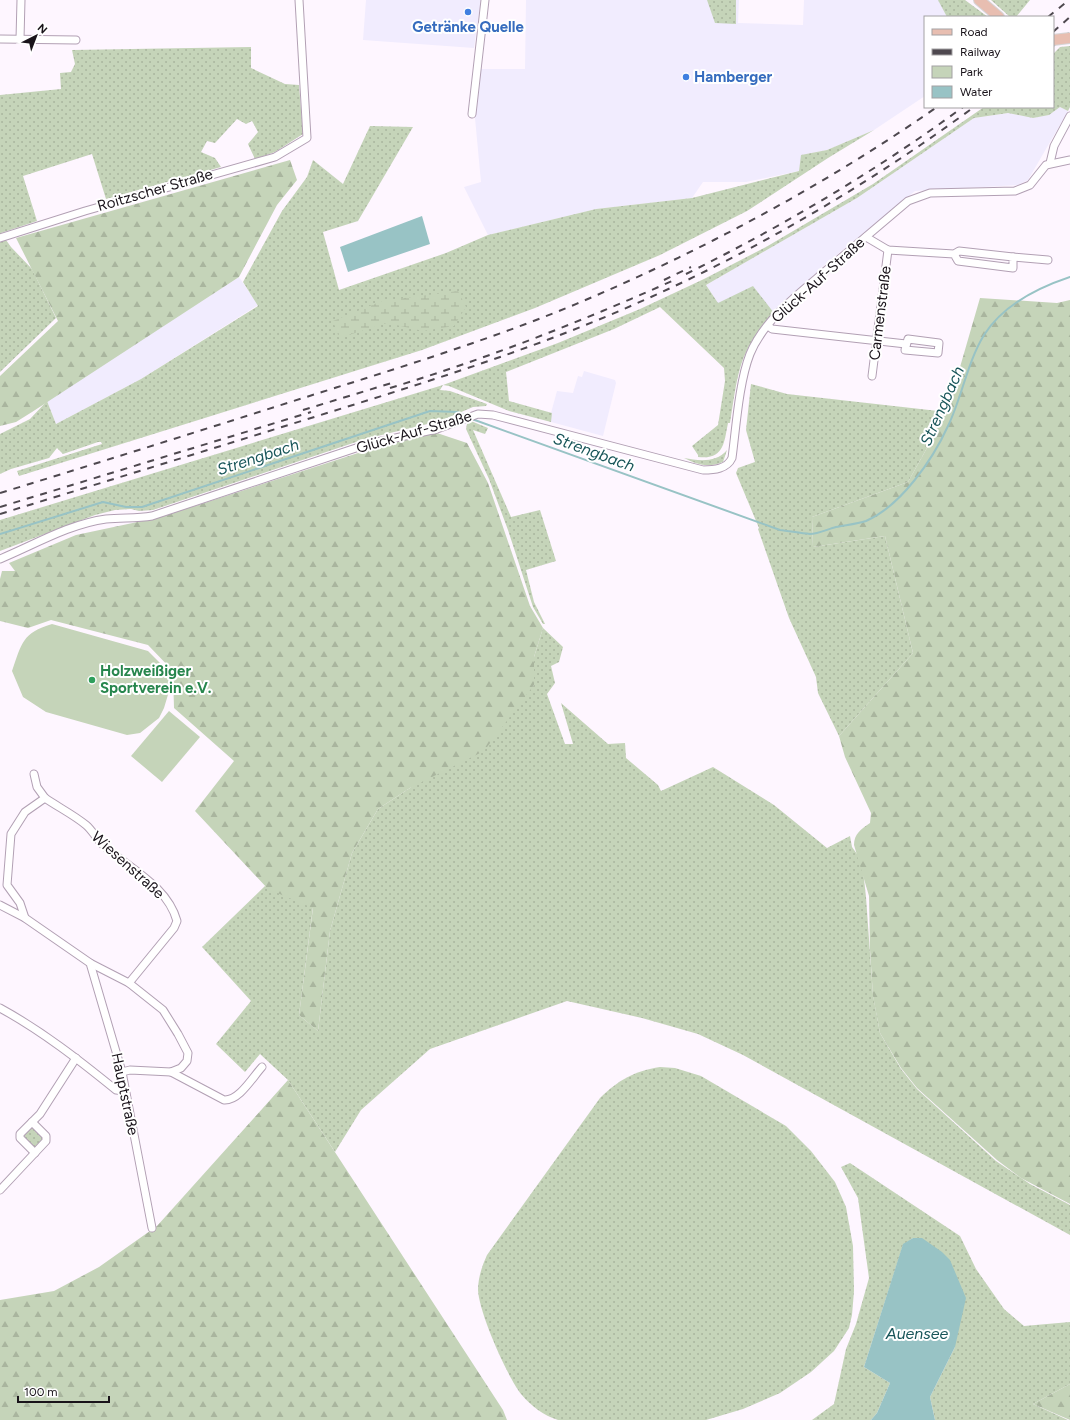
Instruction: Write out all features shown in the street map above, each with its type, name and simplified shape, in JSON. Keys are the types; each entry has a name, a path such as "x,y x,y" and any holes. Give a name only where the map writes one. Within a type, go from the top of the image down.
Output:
{"main road":[{"path":"979,0 998,16"},
{"path":"1054,40 1070,38"}],"street":[{"path":"20,39 21,0"},
{"name":"Roitzscher Straße","path":"0,238 85,211 275,157 307,138 299,0"},
{"path":"472,114 484,0"},
{"path":"0,39 76,40"},
{"path":"1070,116 1054,146 1050,163 1070,160"},
{"name":"Glück-Auf-Straße","path":"0,559 77,527 106,519 131,519 152,516 368,444 437,429 478,414 493,415 703,470 720,468 730,463 732,458 746,365 756,341 768,326 800,293 908,201 918,196 930,193 1015,191 1030,184 1042,168 1050,163"},
{"path":"866,237 888,250 954,254 959,251 1048,260"},
{"name":"Carmenstraße","path":"872,376 888,250"},
{"path":"954,254 958,261 1013,268 1013,257"},
{"path":"768,326 772,329 906,344"},
{"name":"Wiesenstraße","path":"34,774 37,787 45,798 86,825 101,843 142,875 162,893 174,908 177,921 174,928 129,982"},
{"path":"25,918 20,903 7,885 11,834 25,812 45,798"},
{"path":"0,905 25,918 90,963 129,982 163,1010 188,1053 187,1061 181,1068 171,1072"},
{"name":"Hauptstraße","path":"90,963 122,1072 152,1228"},
{"path":"0,1008 28,1024 76,1058 116,1090 125,1091"},
{"path":"35,1153 20,1138 20,1134 40,1114 76,1058"},
{"path":"122,1072 153,1070 171,1072 224,1100 230,1100 238,1095 262,1068"},
{"path":"0,1190 46,1141 46,1136 32,1122"}],"shaded area":[{"path":"366,0 481,0 474,48 363,40"},
{"path":"526,0 739,0 738,23 803,25 804,0 939,0 947,16 924,16 924,97 874,130 827,150 802,155 799,171 746,182 703,182 692,198 596,209 488,235 464,187 481,182 475,118 480,69 525,69"},
{"path":"1060,107 1068,111 1028,180 1018,185 915,191 823,266 774,313 718,303 706,285 857,198 974,118 1008,113 1033,118 1049,115"},
{"path":"239,277 258,305 141,379 56,424 47,401"},
{"path":"584,371 615,380 616,383 603,436 551,422 551,413 557,391 573,393 578,376 582,377"}],"green space":[{"path":"707,0 736,0 736,24 715,23"},
{"path":"938,0 965,0 987,16 946,16"},
{"path":"991,0 1030,0 1017,16 1009,16"},
{"path":"1070,46 1070,107 1068,111 1060,107 1049,115 1033,118 1008,113 974,118 857,198 706,285 718,303 753,286 774,313 753,339 746,352 738,377 730,423 728,423 724,443 718,453 713,456 698,457 692,446 718,425 725,381 724,368 660,307 614,329 506,372 509,401 552,413 551,422 509,411 449,386 443,385 558,343 640,309 704,279 766,247 873,184 983,108 1054,108 1054,53 1060,47"},
{"path":"251,47 251,68 285,84 299,85 303,134 275,152 255,159 248,144 258,132 252,121 246,124 237,119 215,143 207,141 201,152 215,158 221,167 106,199 92,154 23,176 37,221 1,233 11,247 32,269 56,318 0,372 0,95 61,89 60,73 71,72 75,64 72,50"},
{"path":"370,126 413,127 358,221 323,232 339,290 446,253 488,235 596,209 692,198 799,171 801,155 827,150 874,130 747,211 660,255 535,308 422,350 19,476 17,471 102,444 101,442 98,442 63,454 57,448 49,458 11,469 0,474 0,434 30,419 47,401 56,424 141,379 258,306 243,282 282,211 307,177 313,160 343,184"},
{"path":"290,160 297,180 277,205 239,277 16,422 0,426 0,376 58,321 16,238"},
{"path":"458,291 466,307 454,326 423,331 387,323 339,338 333,321 382,301"},
{"path":"980,298 1057,303 1070,300 1070,1204 1021,1178 997,1160 917,1088 901,1068 880,1033 873,996 869,896 854,845 855,838 859,832 870,823 871,813 845,757 839,736 913,653 885,536 813,547 812,517 908,482 947,412"},
{"path":"751,384 787,394 947,412 908,482 812,517 813,547 885,536 913,653 839,736 818,693 816,677 789,618 758,529 759,528 736,473 738,468 755,462 746,430"},
{"path":"443,385 440,390 450,391 487,404 486,406 473,407 440,421 365,439 153,510 115,510 95,515 0,551 0,520"},
{"path":"471,421 488,428 485,434 473,430 511,517 540,510 556,561 526,570 534,602 545,624 543,624 533,607 508,530 489,479 466,429 467,424"},
{"path":"437,433 467,443 488,483 530,606 543,628 534,657 534,685 484,751 410,788 378,809 352,853 330,931 318,1031 299,1015 313,908 268,889 195,811 234,761 174,708 173,671 148,645 51,620 28,628 0,621 0,579 2,571 15,571 9,563 76,535 161,517 392,442"},
{"path":"727,450 723,462 713,465 703,465 684,458 696,460 713,459 723,454"},
{"path":"52,624 148,651 166,669 170,688 164,708 159,718 140,733 127,735 46,712 23,697 12,671 18,653 24,640 29,635 42,627"},
{"path":"543,628 563,647 559,662 551,666 555,683 547,694 565,744 573,744 561,703 608,744 625,743 626,758 658,785 661,791 713,767 774,805 827,848 850,836 852,847 862,861 873,995 880,1033 901,1069 917,1089 996,1161 1030,1184 1070,1205 1070,1235 743,1055 698,1034 642,1018 567,1001 430,1049 361,1110 335,1152 288,1080 260,1054 245,1072 216,1044 251,1001 202,947 265,886 313,907 299,1015 318,1031 330,931 352,853 378,809 410,788 534,685 534,657"},
{"path":"169,711 200,737 162,782 131,756"},
{"path":"660,1067 675,1068 701,1076 786,1126 811,1151 835,1182 846,1207 853,1246 854,1291 852,1315 849,1328 834,1351 811,1372 780,1393 743,1409 706,1420 558,1420 547,1416 529,1403 515,1385 502,1359 488,1328 478,1290 483,1263 487,1255 600,1098 613,1086 627,1077"},
{"path":"288,1080 503,1410 507,1420 0,1420 0,1300 54,1291 99,1267 157,1226"},
{"path":"32,1124 46,1138 34,1149 23,1136"},
{"path":"850,1163 960,1236 976,1269 1004,1309 1024,1326 1070,1322 1070,1384 1033,1404 1068,1420 935,1420 930,1397 955,1347 913,1238 903,1245 864,1367 890,1383 877,1413 871,1420 812,1420 834,1404 846,1349 856,1324 869,1278 858,1198 841,1167"},
{"path":"1070,1384 1070,1420 1033,1404"}],"water":[{"path":"422,216 430,244 348,272 340,247"},
{"name":"Auensee","path":"913,1238 922,1238 942,1252 950,1260 966,1298 955,1347 930,1397 935,1420 871,1420 877,1413 890,1383 864,1367 903,1244"}],"waterway":[{"name":"Strengbach","path":"472,419 780,530 810,534 855,524 866,521 879,514 903,493 925,467 942,439 953,415 973,357 984,335 992,324 1011,306 1033,292 1070,277"},
{"name":"Strengbach","path":"0,534 103,502 126,507 142,507 430,411 458,412 466,416"}],"railway":[{"path":"1049,16 1069,0"},
{"path":"1054,31 1070,17"},
{"path":"1054,45 1070,32"},
{"path":"0,493 477,342 569,307 665,264 758,217 849,164 935,108"},
{"path":"686,274 758,237 863,175 930,131 962,108"},
{"path":"0,514 474,366 594,322 678,284 766,240 851,190 934,136 973,108"},
{"path":"664,280 691,267"},
{"path":"390,388 462,365 532,339 603,311 672,281"},
{"path":"303,410 395,382"},
{"path":"0,507 311,412"}],"place":[{"name":"Getränke Quelle","path":"468,12"},
{"name":"Hamberger","path":"686,77"},
{"name":"Holzweißiger Sportverein e.V.","path":"92,680"}]}
